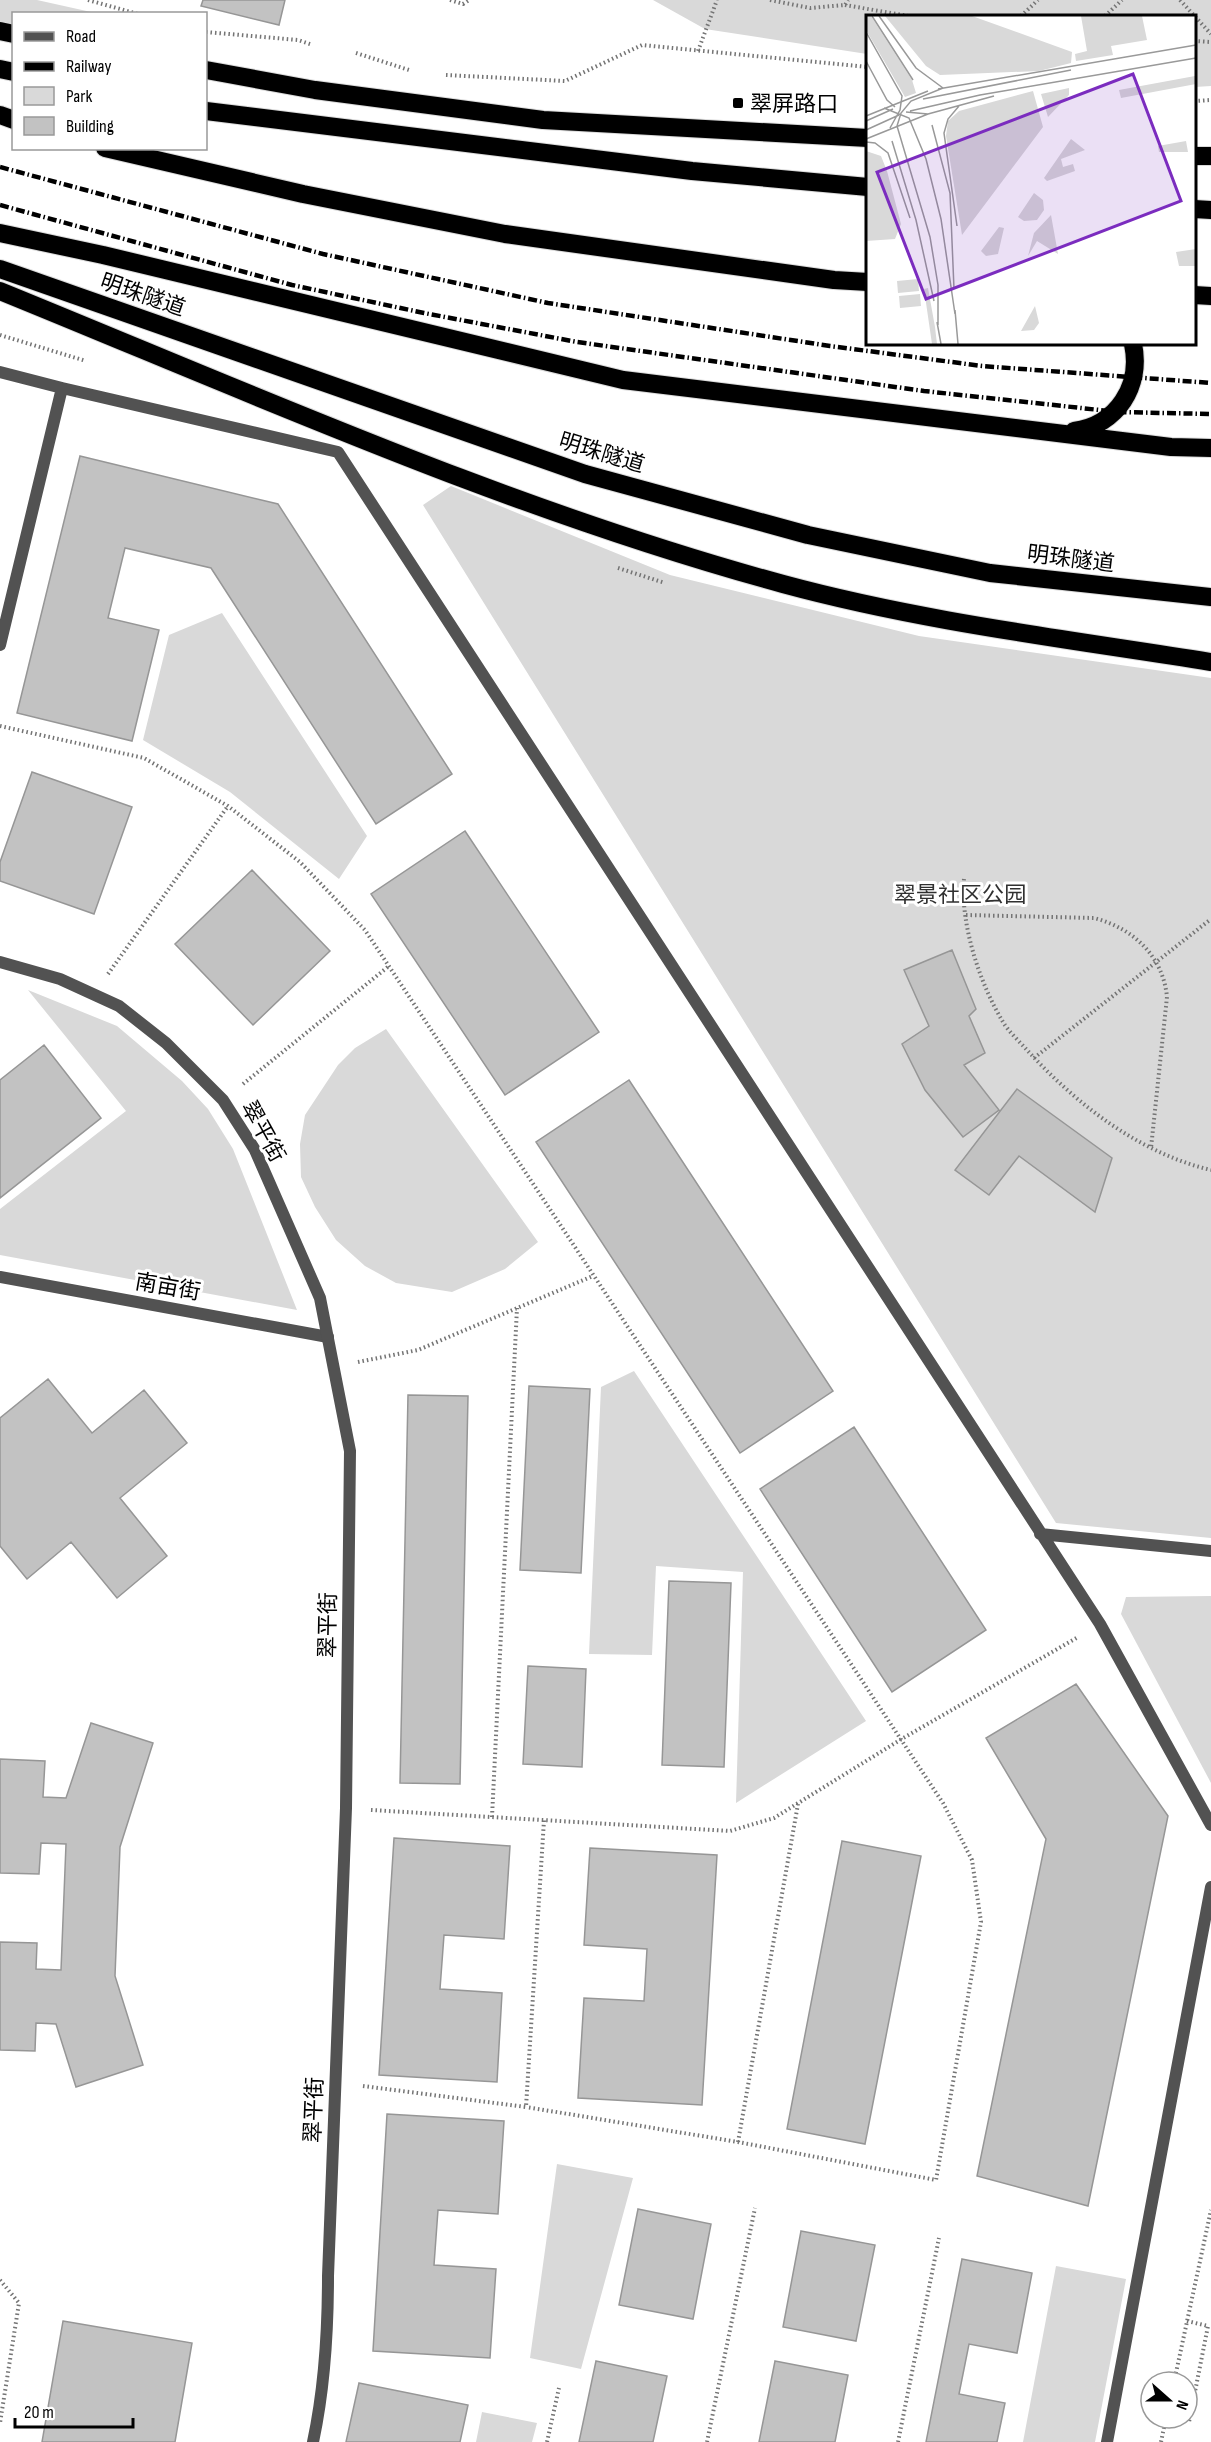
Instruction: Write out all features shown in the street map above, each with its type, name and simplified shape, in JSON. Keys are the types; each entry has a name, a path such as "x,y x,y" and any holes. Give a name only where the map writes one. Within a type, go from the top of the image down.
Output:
{"highway":[{"path":"207,70 315,90 543,120 866,138"},
{"path":"207,111 680,170 866,187"},
{"path":"114,150 303,194 505,234 834,280 866,282"},
{"path":"1196,209 1211,210"},
{"path":"0,232 114,257 623,380 1057,434 1171,447 1211,448"},
{"name":"明珠隧道","path":"0,269 585,474 785,529 990,573 1211,597"},
{"path":"0,291 415,461 619,535 785,585 930,618 1211,662"},
{"path":"1196,295 1211,296"},
{"path":"1057,434 1084,430 1103,423 1122,404 1130,388 1135,368 1133,345"}],"street":[{"path":"0,372 338,452 1100,1624 1211,1825"},
{"path":"0,645 62,388"},
{"name":"翠平街","path":"0,962 60,980 119,1006 166,1043 223,1100 255,1150 320,1298 350,1450 346,1808 327,2349 313,2442"},
{"name":"南亩街","path":"0,1277 328,1337"},
{"path":"1040,1534 1211,1551"},
{"path":"1107,2442 1211,1887"}],"path":[{"path":"88,0 131,12"},
{"path":"450,0 464,4 469,0"},
{"path":"698,51 717,0"},
{"path":"770,0 810,8 846,2 904,15"},
{"path":"1022,15 1038,0"},
{"path":"1106,15 1122,0"},
{"path":"1180,0 1194,15"},
{"path":"1196,17 1211,34"},
{"path":"1207,29 1211,25"},
{"path":"207,32 298,40 310,44"},
{"path":"1196,41 1211,42"},
{"path":"441,74 565,81 642,45 866,67"},
{"path":"356,53 419,73"},
{"path":"1196,101 1211,100"},
{"path":"0,726 144,758 228,806 300,862 365,930 943,1803 972,1860 981,1922 936,2180 738,2142 526,2107 335,2083"},
{"path":"94,994 228,806"},
{"path":"964,879 962,895 983,981 1004,1024 1054,1080 1101,1116 1151,1148 1184,1163 1211,1170"},
{"path":"966,915 1094,918 1127,931 1156,962 1165,979 1167,997 1151,1148"},
{"path":"1034,1058 1211,919"},
{"path":"223,1100 389,966"},
{"path":"334,1367 418,1350 593,1276"},
{"path":"492,1817 517,1308"},
{"path":"346,1808 730,1831 774,1818 900,1740 1100,1624"},
{"path":"738,2142 798,1803"},
{"path":"526,2107 544,1820"},
{"path":"707,2442 755,2208"},
{"path":"1177,2370 1211,2210"},
{"path":"898,2442 939,2238"},
{"path":"0,2280 19,2303 0,2423"},
{"path":"1187,2321 1208,2326 1199,2371"},
{"path":"547,2442 559,2388"}],"green space":[{"path":"0,0 37,0 91,12 12,12 12,39 0,37"},
{"path":"653,0 1211,0 1211,86 1196,87 1196,15 866,15 866,54 705,29"},
{"name":"翠景社区公园","path":"451,486 670,575 919,636 1211,678 1211,1538 1056,1523 423,505"},
{"path":"222,613 367,836 339,879 230,792 143,740 169,635"},
{"path":"28,990 117,1026 182,1081 208,1109 233,1149 297,1310 0,1255 0,1209 126,1111"},
{"path":"386,1029 538,1242 505,1269 452,1292 396,1283 365,1266 336,1240 315,1207 301,1177 300,1144 305,1115 338,1065 355,1048"},
{"path":"634,1371 866,1721 736,1803 743,1572 656,1566 652,1655 589,1654 601,1387"},
{"path":"1211,1596 1211,1783 1121,1614 1126,1597"},
{"path":"557,2164 633,2178 581,2369 530,2358"},
{"path":"1056,2266 1126,2279 1095,2442 1023,2442"},
{"path":"482,2412 537,2423 532,2442 476,2442"}],"building":[{"path":"203,0 285,0 279,25 201,6"},
{"path":"80,456 278,504 452,774 376,824 211,568 125,548 108,618 159,630 132,741 17,713"},
{"path":"32,772 132,807 94,914 0,881 0,862"},
{"path":"465,831 599,1032 505,1095 371,894"},
{"path":"252,870 330,951 253,1025 175,944"},
{"path":"952,950 976,1009 969,1016 985,1053 964,1065 999,1110 963,1137 925,1090 902,1044 929,1026 904,970"},
{"path":"44,1045 101,1118 0,1198 0,1080"},
{"path":"629,1080 833,1391 740,1453 536,1142"},
{"path":"1017,1089 1112,1158 1095,1212 1019,1156 989,1195 955,1170"},
{"path":"48,1379 92,1433 144,1390 187,1443 120,1498 167,1556 117,1598 71,1542 27,1579 0,1546 0,1418"},
{"path":"529,1386 590,1389 581,1573 520,1570"},
{"path":"408,1395 468,1396 460,1784 400,1783"},
{"path":"854,1427 986,1630 892,1692 760,1489"},
{"path":"669,1581 731,1583 724,1767 662,1765"},
{"path":"528,1666 586,1669 582,1767 523,1764"},
{"path":"1076,1684 1168,1816 1088,2206 977,2176 1046,1839 986,1738"},
{"path":"91,1723 153,1743 120,1847 115,1976 143,2065 76,2087 56,2024 36,2023 35,2051 0,2050 0,1942 37,1943 36,1969 61,1970 66,1844 41,1843 39,1874 0,1873 0,1759 45,1761 43,1797 66,1798"},
{"path":"394,1838 510,1846 504,1939 444,1935 440,1989 502,1993 497,2082 379,2075"},
{"path":"842,1841 921,1856 865,2144 787,2129"},
{"path":"590,1848 717,1855 702,2105 578,2098 584,1998 644,2001 647,1949 584,1945"},
{"path":"387,2114 504,2121 498,2214 438,2210 434,2265 496,2269 490,2358 373,2351"},
{"path":"638,2209 711,2224 693,2319 619,2305"},
{"path":"801,2231 875,2245 856,2341 783,2327"},
{"path":"962,2259 1032,2273 1017,2353 969,2344 959,2394 1005,2403 997,2442 926,2442"},
{"path":"63,2321 192,2343 175,2442 42,2442"},
{"path":"596,2361 667,2376 653,2442 579,2442"},
{"path":"775,2361 848,2375 835,2442 759,2442"},
{"path":"359,2383 468,2405 460,2442 346,2442"}],"railway":[{"path":"0,167 323,254 548,303 830,346 982,366 1211,383"},
{"path":"0,205 292,285 577,342 924,391 1118,412 1211,414"}],"place":[{"name":"翠屏路口","path":"738,103"}]}
